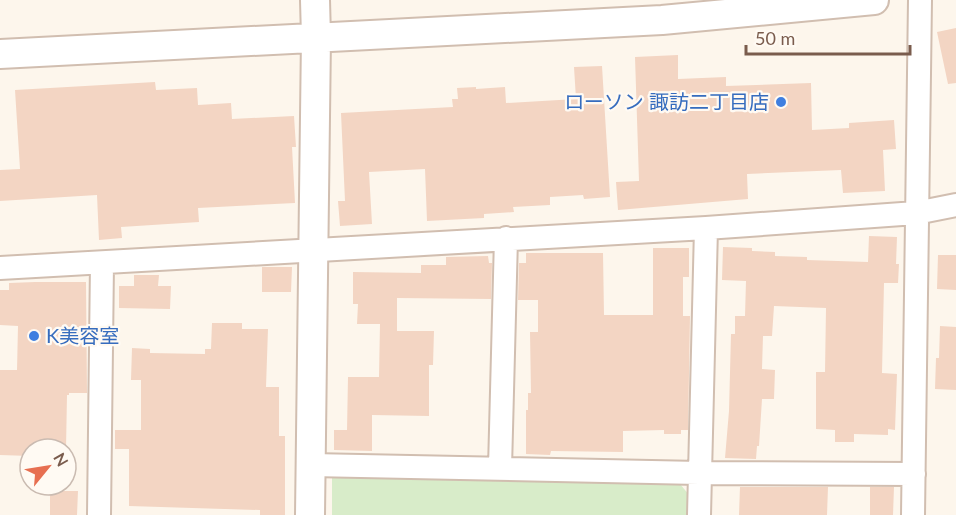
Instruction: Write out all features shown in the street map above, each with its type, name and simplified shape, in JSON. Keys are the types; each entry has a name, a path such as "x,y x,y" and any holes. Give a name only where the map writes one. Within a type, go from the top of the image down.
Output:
{"street":[{"path":"310,515 315,0"},
{"path":"0,54 662,20 874,0"},
{"path":"913,515 920,0"},
{"path":"0,268 706,228 916,213 956,205"},
{"path":"699,515 706,228"},
{"path":"500,468 506,238"},
{"path":"99,515 102,263"},
{"path":"311,465 699,473 914,474"}],"green space":[{"path":"332,477 680,484 690,496 690,515 332,515"}],"building":[{"path":"956,28 956,83 948,84 937,32"},
{"path":"678,55 678,79 726,77 726,86 811,83 812,130 849,128 849,123 894,120 896,149 883,150 885,191 843,193 841,170 747,174 748,199 618,210 616,182 639,181 635,57"},
{"path":"602,66 610,197 584,199 583,195 550,197 550,205 513,207 514,212 484,214 484,218 427,221 425,169 369,172 372,224 340,226 338,201 345,201 341,113 453,107 452,99 458,99 457,88 505,87 506,103 576,99 574,67"},
{"path":"155,82 156,90 197,88 198,105 231,103 232,119 294,116 296,147 292,147 295,203 198,208 199,222 121,227 122,238 99,240 97,195 0,201 0,170 20,169 15,90"},
{"path":"869,236 897,237 898,283 884,283 882,373 897,374 895,430 888,429 888,435 854,434 854,442 835,442 835,430 816,429 816,372 825,372 826,308 774,306 772,336 763,336 762,369 775,370 774,399 762,399 756,459 725,458 731,334 735,334 735,316 745,316 746,281 722,280 723,247 752,248 752,251 775,252 775,256 807,257 807,260 868,262"},
{"path":"653,248 689,248 689,277 683,277 683,316 690,316 688,430 681,430 681,434 664,434 664,430 623,431 623,452 551,451 550,455 526,454 526,410 528,410 528,393 531,393 530,332 538,332 538,300 518,300 519,263 526,263 526,253 603,253 604,315 653,315"},
{"path":"938,255 956,255 956,290 937,289"},
{"path":"488,256 489,263 492,263 491,299 397,298 397,331 434,331 433,365 429,365 429,416 372,415 372,451 334,450 334,430 347,430 348,377 379,377 380,324 357,324 358,304 353,304 353,272 421,273 421,265 446,265 446,257"},
{"path":"262,267 292,267 291,292 262,292"},
{"path":"134,275 159,275 158,286 171,286 170,309 119,308 119,286 134,286"},
{"path":"86,282 87,393 67,395 66,437 18,437 18,456 0,455 0,370 17,370 18,326 0,325 0,290 9,290 9,283"},
{"path":"212,323 242,323 242,329 268,329 266,387 279,387 279,436 285,436 285,515 260,515 260,510 129,506 129,449 115,449 115,430 141,430 141,380 131,380 132,348 150,349 150,353 205,354 205,349 211,349"},
{"path":"940,326 956,327 956,390 935,389"},
{"path":"740,487 828,487 827,515 739,515"},
{"path":"870,487 894,487 893,515 870,515"},
{"path":"50,497 78,497 77,515 50,515"}],"place":[{"name":"ローソン 諏訪二丁目店","path":"781,102"},
{"name":"K美容室","path":"34,336"}]}
